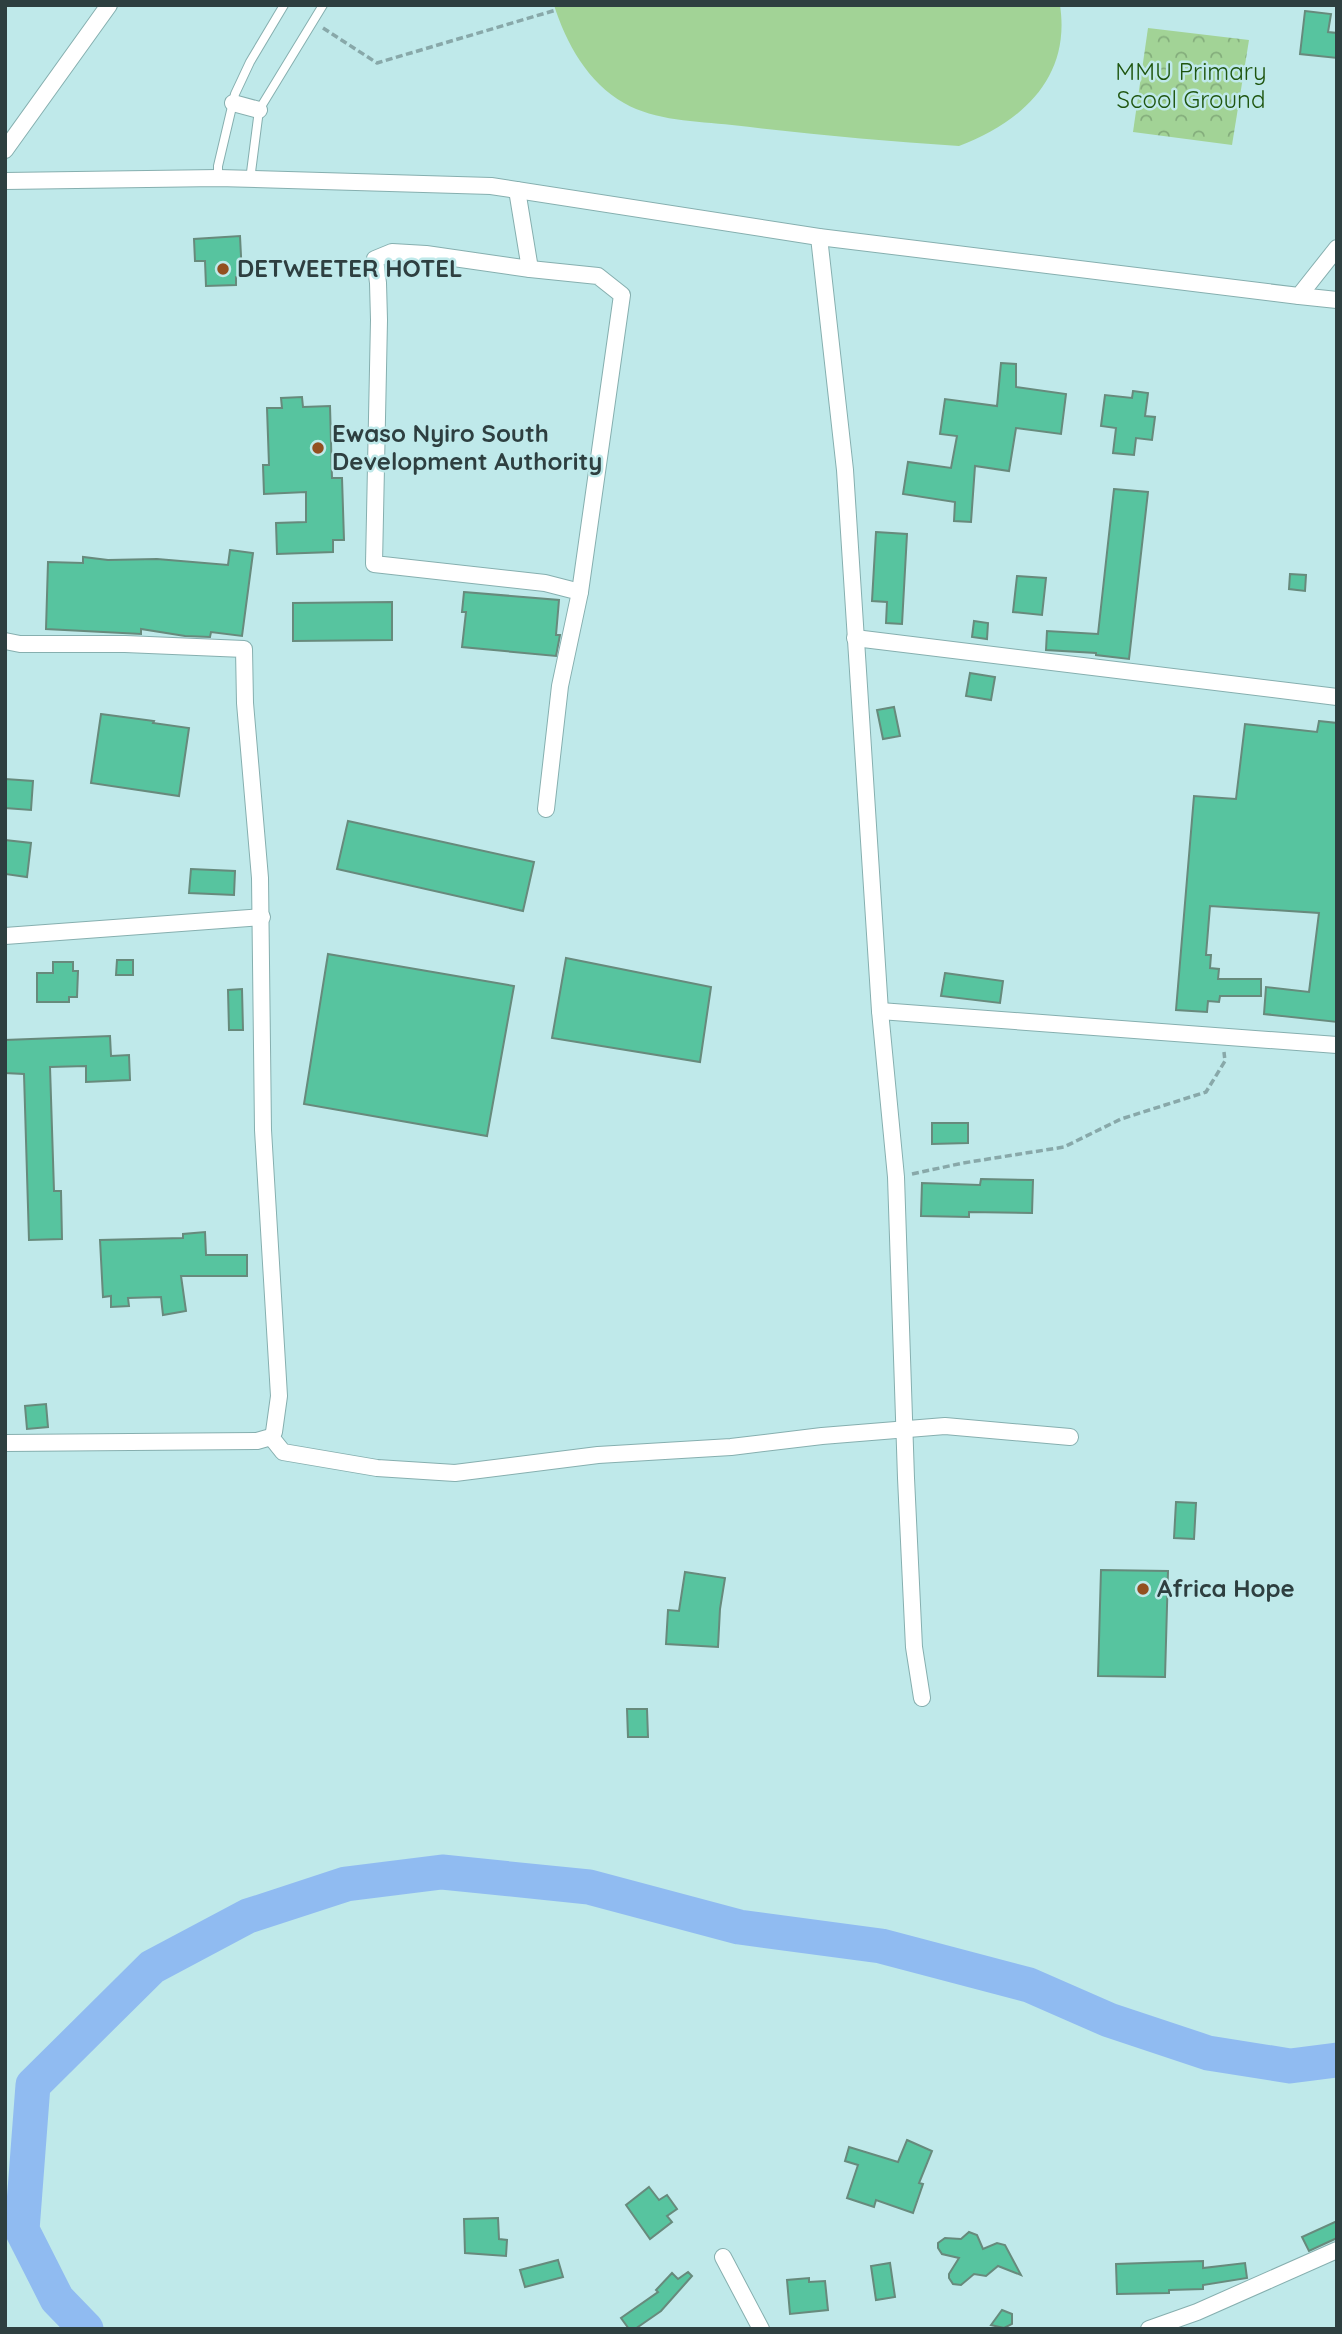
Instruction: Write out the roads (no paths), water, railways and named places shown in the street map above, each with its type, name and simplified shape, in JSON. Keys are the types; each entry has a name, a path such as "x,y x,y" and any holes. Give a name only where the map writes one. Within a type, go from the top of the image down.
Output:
{"street":[{"path":"5,150 109,5"},
{"path":"233,103 259,110"},
{"path":"5,181 218,178 491,186 819,237 1337,300"},
{"path":"517,190 530,269"},
{"path":"819,237 845,470 880,1011 896,1177 914,1647 922,1698"},
{"path":"1299,296 1337,248"},
{"path":"546,809 560,686 580,592 622,295 598,276 426,254 392,252 375,259 379,283 379,320 374,564 545,583 580,592"},
{"path":"855,638 1337,697"},
{"path":"5,641 20,644 124,644 244,649 245,702 262,917 263,1130 279,1396 276,1427 271,1437 257,1441 5,1443"},
{"path":"5,936 262,917"},
{"path":"880,1011 1337,1045"},
{"path":"271,1437 283,1452 377,1468 455,1473 598,1455 731,1447 945,1426 1070,1437"},
{"path":"1149,2329 1197,2312 1337,2250"},
{"path":"723,2257 761,2329"}],"lane":[{"path":"218,178 218,166 233,103 250,62 284,5"},
{"path":"250,180 259,110 323,5"}],"waterway":[{"path":"86,2329 57,2299 22,2230 33,2085 152,1967 248,1916 346,1884 442,1872 589,1887 739,1927 881,1946 1029,1985 1109,2020 1208,2053 1290,2066 1337,2060"}],"place":[{"name":"DETWEETER HOTEL","path":"223,269"},
{"name":"Ewaso Nyiro South Development Authority","path":"318,448"},
{"name":"Africa Hope","path":"1143,1589"}],"park label":[{"name":"MMU Primary Scool Ground","path":"1191,86"}]}
